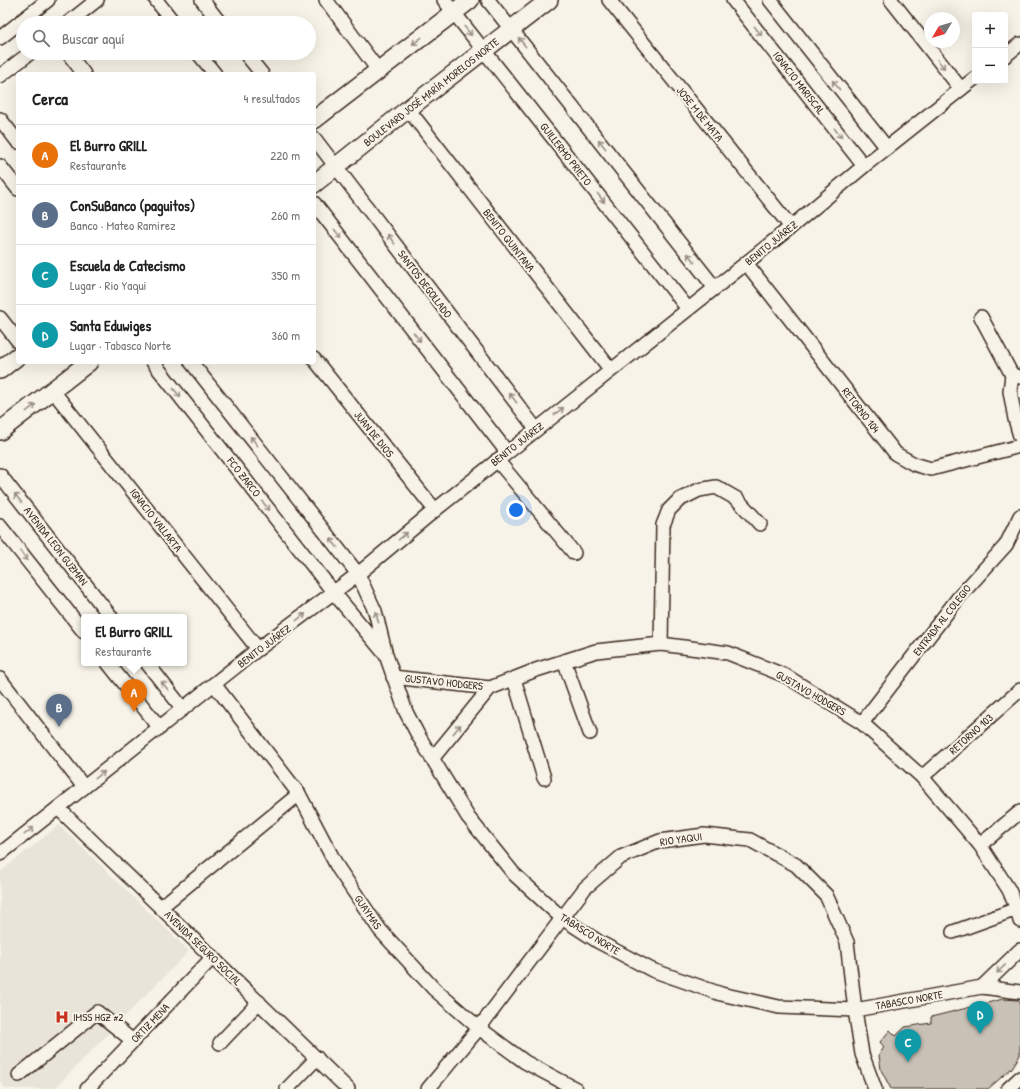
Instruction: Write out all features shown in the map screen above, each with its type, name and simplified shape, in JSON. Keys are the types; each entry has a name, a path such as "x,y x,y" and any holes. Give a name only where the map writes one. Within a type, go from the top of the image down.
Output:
{"main road":[{"path":"316,118 378,70 449,6 470,0"},
{"name":"BOULEVARD JOSÉ MARÍA MORELOS NORTE","path":"316,182 549,0"},
{"path":"0,370 16,358"},
{"path":"0,431 87,364"}],"street":[{"path":"28,16 48,0"},
{"path":"77,16 97,0"},
{"path":"156,0 169,16"},
{"path":"202,0 215,16"},
{"path":"326,0 378,70"},
{"path":"488,0 715,288"},
{"name":"JOSE M DE MATA","path":"609,0 791,227"},
{"name":"IGNACIO MARISCAL","path":"733,0 864,166"},
{"path":"770,0 887,148"},
{"path":"891,0 961,89"},
{"name":"GUILLERMO PRIETO","path":"449,6 688,309"},
{"path":"0,38 16,25"},
{"path":"1008,54 1020,44"},
{"path":"0,76 21,60"},
{"path":"73,60 82,72"},
{"path":"204,60 213,72"},
{"path":"250,60 260,72"},
{"name":"BENITO JUÁREZ","path":"2,849 84,788 258,649 358,574 434,510 715,288 864,166 972,80"},
{"name":"BENITO QUINTANA","path":"408,109 611,370"},
{"path":"0,119 16,139"},
{"name":"SANTOS DEGOLLADO","path":"316,141 536,429"},
{"path":"0,166 16,186"},
{"path":"316,206 574,553"},
{"name":"RETORNO 104","path":"746,263 896,454 914,464 931,469 1020,446"},
{"path":"981,317 1016,376 1010,391 1020,436"},
{"path":"0,318 16,338"},
{"name":"JUAN DE DIOS","path":"316,362 434,510"},
{"name":"FCO ZARCO","path":"155,364 334,593"},
{"path":"193,364 358,574 375,611 386,655"},
{"name":"IGNACIO VALLARTA","path":"53,391 258,649"},
{"name":"AVENIDA LEON GUZMAN","path":"0,475 109,614"},
{"path":"661,644 663,525 669,510 679,500 699,490 716,487 737,499 760,524"},
{"name":"ENTRADA AL COLEGIO","path":"862,723 959,597 1006,545 1020,516"},
{"path":"0,526 81,628"},
{"path":"1006,545 1020,534"},
{"name":"TABASCO NORTE","path":"334,593 386,655 406,712 432,759 468,817 514,874 562,918 599,942 652,970 721,994 779,1007 855,1010 982,987 1020,992"},
{"name":"GUSTAVO HODGERS","path":"393,677 490,688 514,678 596,651 661,644 728,653 786,676 862,723 922,777 980,845 1009,890 1019,910"},
{"path":"564,661 590,733"},
{"path":"110,666 160,728"},
{"path":"149,666 183,709"},
{"path":"514,678 544,778"},
{"path":"0,680 84,788"},
{"name":"GUAYMAS","path":"214,684 299,794 338,868 380,930 434,989 478,1028 525,1062 576,1089"},
{"path":"432,759 490,688"},
{"name":"RETORNO 103","path":"922,777 1020,690"},
{"path":"161,907 299,794"},
{"name":"AVENIDA SEGURO SOCIAL","path":"58,808 348,1089"},
{"path":"980,845 1020,812"},
{"name":"RIO YAQUI","path":"428,1089 478,1028 585,888 621,857 660,841 704,835 750,840 796,865 826,896 847,942 862,1054 875,1089"},
{"path":"953,932 1019,910"},
{"path":"982,987 1020,950"},
{"name":"ORTIZ MENA","path":"87,1089 213,957"},
{"path":"220,1043 259,1002"},
{"path":"20,1076 97,1012 133,1041"},
{"path":"287,1089 317,1058"},
{"path":"1008,1089 1020,1078"}],"shaded area":[{"name":"IMSS HGZ #2","path":"59,825 189,951 54,1089 6,1089 0,1082 0,872"}],"building":[{"path":"1003,999 1018,1000 1020,1002 1020,1055 1012,1068 988,1089 891,1089 881,1070 879,1055 884,1047 880,1042 890,1030 896,1036 905,1027 931,1023 931,1017"}],"place":[{"name":"El Burro GRILL","path":"134,712"},
{"name":"ConSuBanco (paguitos)","path":"59,727"},
{"name":"IMSS HGZ #2","path":"62,1017"},
{"name":"Santa Eduwiges","path":"980,1034"},
{"name":"Escuela de Catecismo","path":"908,1062"}]}
